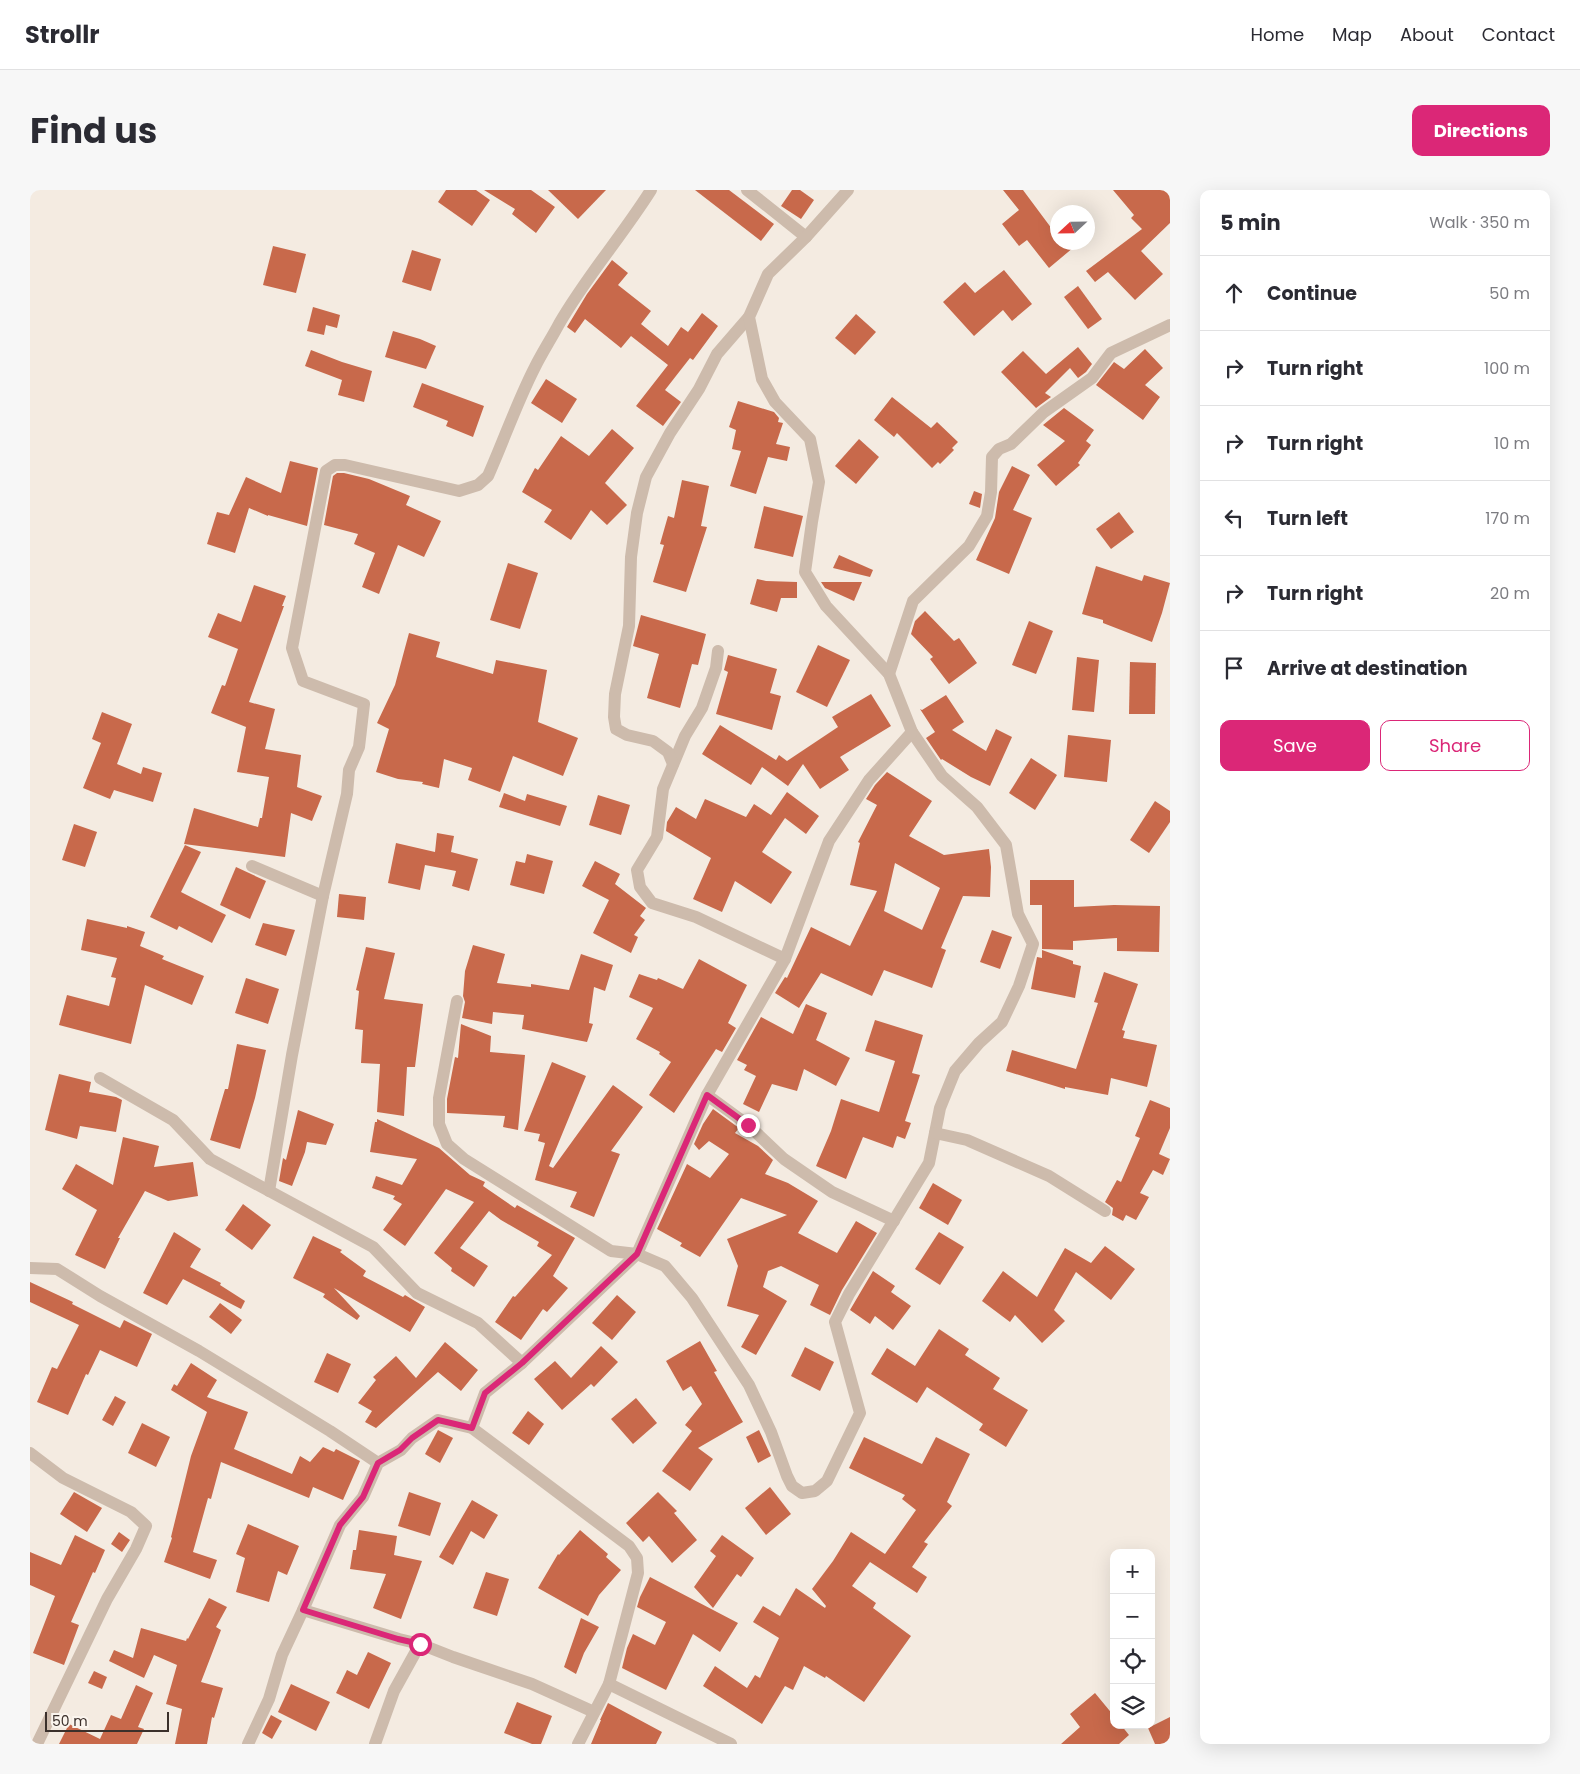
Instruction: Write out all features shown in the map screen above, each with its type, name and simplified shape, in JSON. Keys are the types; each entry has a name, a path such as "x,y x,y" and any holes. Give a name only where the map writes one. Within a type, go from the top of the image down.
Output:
{"street":[{"path":"269,1191 292,1055 324,896 346,801 349,770 359,748 364,704 303,681 292,648 326,471 335,465 345,465 460,491 478,485 488,476 534,368 560,323 651,190"},
{"path":"747,190 806,237"},
{"path":"673,764 668,752 653,740 627,735 616,729 614,717 620,669 629,626 631,557 637,513 646,476 718,354 748,317 768,274 806,237 848,190"},
{"path":"457,1001 440,1098 439,1124 447,1144 464,1159 611,1251 637,1254 665,1266 692,1298 749,1385 771,1432 792,1486 802,1493 816,1491 827,1481 860,1413 835,1322 849,1294 928,1163 940,1108 955,1072 979,1043 1002,1022 1019,986 1033,944 1018,914 1006,845 977,807 942,776 912,732 889,674 826,606 806,572 819,482 818,474 810,439 775,402 762,379 748,317"},
{"path":"889,674 913,602 969,546 987,516 991,492 992,457 999,450 1011,444 1044,412 1092,378 1111,354 1170,325"},
{"path":"718,651 716,668 702,708 685,736 662,789 658,836 637,870 640,887 652,903 696,917 785,960"},
{"path":"472,1428 485,1393 522,1363 637,1254 707,1095 785,960 829,841 869,780 912,732"},
{"path":"252,866 324,896"},
{"path":"100,1078 173,1120 210,1159 373,1246 417,1294 478,1323 522,1363"},
{"path":"707,1095 748,1125 784,1159 832,1192 894,1221"},
{"path":"935,1133 967,1140 1048,1176 1104,1211"},
{"path":"30,1268 57,1268 100,1296 208,1356 330,1431 378,1463"},
{"path":"248,1744 269,1699 282,1655 340,1525 363,1497 378,1463 400,1450 412,1438 438,1420 472,1428 628,1546 636,1558 638,1573 609,1684 578,1744"},
{"path":"30,1453 63,1478 131,1512 146,1526 136,1549 107,1599 37,1744"},
{"path":"303,1610 420,1644 532,1684 594,1712"},
{"path":"375,1744 394,1691 420,1644"},
{"path":"609,1684 732,1744"}],"building":[{"path":"446,190 476,190 490,200 472,226 438,202"},
{"path":"484,190 531,190 555,207 536,233 512,214 515,209"},
{"path":"548,190 606,190 578,219"},
{"path":"695,190 729,190 774,224 761,241"},
{"path":"792,190 800,190 814,200 801,219 781,206"},
{"path":"1003,190 1023,190 1050,226 1050,250 1070,250 1049,268 1027,240 1019,246 1002,224 1019,210"},
{"path":"1113,190 1170,190 1170,223 1141,251 1163,274 1135,300 1108,272 1095,282 1086,271 1142,229 1131,218 1134,215"},
{"path":"273,246 306,254 296,293 263,285"},
{"path":"412,250 441,259 431,291 402,282"},
{"path":"612,260 628,273 618,285 651,311 641,324 668,346 681,327 688,332 702,313 718,326 693,360 690,358 665,390 681,402 663,426 636,406 668,365 631,336 621,348 585,319 575,333 567,327 587,294"},
{"path":"1004,270 1032,304 1012,321 1003,310 974,336 943,302 965,282 975,293"},
{"path":"1078,286 1102,319 1088,329 1064,297"},
{"path":"313,307 340,315 337,328 326,325 324,335 307,331"},
{"path":"856,314 876,332 855,355 835,338"},
{"path":"393,331 436,346 426,369 385,357"},
{"path":"1078,347 1092,364 1078,378 1070,368 1045,393 1051,397 1036,408 1001,372 1023,351 1046,374"},
{"path":"1145,349 1163,368 1145,385 1160,397 1143,420 1096,385 1114,362 1124,369"},
{"path":"311,350 372,371 364,402 338,395 342,380 305,366"},
{"path":"546,379 577,399 562,423 531,403"},
{"path":"422,383 484,406 473,437 446,426 448,421 413,407"},
{"path":"892,397 931,428 937,422 958,442 952,448 954,450 940,464 938,462 932,468 897,433 894,437 874,420"},
{"path":"738,401 774,412 779,418 778,422 783,423 776,444 790,447 787,461 768,457 756,494 730,486 741,451 732,449 736,430 729,427"},
{"path":"1064,408 1094,430 1086,441 1091,445 1078,463 1080,465 1056,486 1037,465 1065,441 1043,425"},
{"path":"612,429 634,448 605,483 627,505 607,525 591,510 571,540 544,522 552,510 522,492 535,468 538,470 561,436 589,456"},
{"path":"859,439 879,457 856,484 835,466"},
{"path":"290,461 318,468 307,526 268,516 249,508 235,553 207,544 217,512 229,515 246,477 281,493"},
{"path":"1012,466 1030,475 1013,510 1032,518 1009,574 976,560 995,518 999,492"},
{"path":"337,473 369,479 410,496 406,505 441,521 424,557 398,545 379,594 362,587 375,553 354,544 358,534 324,525 333,476"},
{"path":"682,480 709,486 701,526 707,527 686,592 653,582 664,545 660,544 668,516 674,518"},
{"path":"974,491 982,494 980,508 969,504"},
{"path":"764,506 803,516 793,557 754,548"},
{"path":"1119,512 1134,532 1111,549 1096,529"},
{"path":"839,555 873,570 870,577 833,568"},
{"path":"508,563 538,573 520,629 490,620"},
{"path":"1096,566 1142,581 1144,575 1170,583 1152,642 1103,623 1103,620 1082,614"},
{"path":"757,579 797,582 797,598 781,598 777,612 750,604"},
{"path":"821,582 862,582 854,601 825,588"},
{"path":"254,585 286,596 249,702 275,709 265,749 301,755 297,787 322,796 312,821 291,813 285,857 184,844 194,808 258,827 260,818 262,818 269,777 237,772 246,727 211,713 222,685 225,686 238,649 208,637 218,613 241,622"},
{"path":"925,611 954,641 959,638 977,663 949,684 930,659 933,657 911,634 915,621"},
{"path":"641,615 706,634 698,665 692,664 680,708 647,698 659,654 633,646"},
{"path":"1029,621 1053,631 1036,674 1012,665"},
{"path":"409,633 440,642 436,657 493,674 496,660 547,670 538,722 578,738 563,776 513,756 500,792 468,780 472,768 444,759 439,788 422,784 423,782 398,779 376,772 389,729 377,723 395,685"},
{"path":"818,645 850,660 827,707 796,692"},
{"path":"728,655 777,669 770,693 781,696 772,730 716,714 728,672 724,670"},
{"path":"1077,657 1099,660 1094,712 1072,710"},
{"path":"1130,662 1156,663 1155,714 1129,714"},
{"path":"871,694 891,726 840,757 849,770 820,789 803,764 788,786 762,767 751,785 702,754 720,725 776,760 779,755 787,761 838,727 832,717"},
{"path":"946,695 964,722 952,730 986,751 996,729 1012,737 990,786 941,760 926,738 935,732 920,709 922,710"},
{"path":"102,712 132,724 117,764 141,774 143,767 162,773 153,802 114,790 110,799 83,788 101,743 92,739"},
{"path":"1068,735 1111,740 1107,782 1064,777"},
{"path":"1031,758 1057,775 1035,810 1009,793"},
{"path":"887,772 932,801 909,836 944,855 989,849 991,867 990,897 963,896 941,948 946,950 932,988 884,970 872,996 821,973 799,1008 775,993 785,977 787,978 811,927 850,946 877,891 850,885 860,843 858,842 877,805 866,799","holes":["895,863 940,888 922,930 884,911"]},
{"path":"787,792 819,816 806,834 785,818 762,852 792,872 771,904 735,881 722,912 693,899 711,858 666,831 667,822 676,807 696,819 705,799 746,817 754,804 771,815"},
{"path":"504,793 525,801 527,794 567,806 560,826 499,807"},
{"path":"598,795 630,805 621,835 589,825"},
{"path":"1155,801 1170,811 1170,822 1149,853 1130,840"},
{"path":"74,824 97,832 85,867 62,860"},
{"path":"437,833 454,836 451,852 478,859 469,891 452,886 456,871 425,865 420,890 388,883 396,843 435,852"},
{"path":"185,845 201,852 181,892 226,915 212,943 179,926 177,930 150,917"},
{"path":"527,854 553,861 544,894 510,885 516,861 525,863"},
{"path":"595,861 620,874 615,884 646,908 640,916 645,920 634,935 638,937 631,953 593,933 609,900 582,886"},
{"path":"236,867 266,881 250,919 220,905"},
{"path":"1030,880 1074,880 1074,907 1114,905 1160,906 1159,952 1117,951 1117,938 1073,941 1073,950 1042,949 1042,905 1030,905"},
{"path":"339,894 366,897 364,920 337,917"},
{"path":"87,919 127,928 127,926 145,932 140,946 164,956 162,959 204,976 192,1005 145,985 131,1044 59,1025 67,995 109,1006 116,978 111,977 117,958 81,950"},
{"path":"263,923 295,930 286,956 255,945"},
{"path":"992,930 1012,937 1000,969 980,962"},
{"path":"473,945 505,954 497,983 531,987 531,984 569,990 581,954 613,965 605,991 594,987 589,1023 593,1024 587,1042 522,1029 524,1015 493,1012 492,1024 462,1018 465,1002 463,996 465,971"},
{"path":"366,947 395,953 384,999 423,1004 415,1067 407,1067 404,1116 377,1112 380,1064 361,1063 363,1030 355,1029 359,991 356,990"},
{"path":"1042,950 1073,961 1073,964 1081,966 1075,998 1031,989 1037,957 1042,958"},
{"path":"699,959 747,985 728,1023 736,1028 722,1052 716,1049 674,1113 649,1095 671,1062 659,1054 660,1052 636,1039 653,1008 629,997 639,974 657,980 658,978 683,989"},
{"path":"1104,972 1138,984 1122,1030 1125,1031 1123,1038 1157,1045 1147,1087 1111,1078 1108,1095 1065,1087 1065,1089 1006,1071 1012,1050 1076,1069 1098,1003 1094,1002"},
{"path":"246,978 279,989 268,1024 235,1013"},
{"path":"806,1004 827,1013 816,1040 850,1058 836,1086 804,1069 797,1091 772,1084 759,1112 743,1104 756,1076 744,1070 747,1065 737,1060 761,1017 793,1034"},
{"path":"875,1020 923,1035 912,1073 920,1075 905,1121 911,1123 905,1139 897,1136 893,1148 863,1137 846,1179 816,1166 831,1131 841,1099 879,1112 895,1061 865,1051"},
{"path":"461,1024 491,1036 490,1052 525,1055 518,1130 503,1127 505,1116 447,1113 447,1099 455,1057 458,1058"},
{"path":"237,1044 266,1050 255,1098 240,1149 210,1140 225,1089 228,1089"},
{"path":"552,1062 586,1076 549,1166 553,1168 613,1085 643,1107 611,1151 620,1154 594,1217 570,1207 577,1192 535,1180 545,1143 538,1141 540,1134 524,1131"},
{"path":"59,1074 91,1082 89,1092 116,1097 122,1100 116,1132 80,1126 77,1139 45,1130"},
{"path":"1150,1100 1170,1108 1170,1128 1159,1154 1170,1159 1163,1175 1153,1170 1140,1193 1149,1197 1136,1220 1126,1215 1123,1221 1112,1215 1113,1208 1105,1202 1117,1180 1121,1182 1140,1138 1135,1136"},
{"path":"713,1109 739,1128 735,1133 758,1146 773,1160 765,1174 788,1183 818,1201 798,1233 837,1253 856,1221 877,1233 842,1290 830,1315 810,1305 819,1285 781,1266 768,1271 763,1287 787,1301 756,1355 741,1347 759,1315 727,1306 738,1266 727,1239 787,1215 741,1198 700,1257 680,1246 682,1243 657,1229 687,1164 710,1178 729,1154 709,1141 699,1150 694,1144 703,1124"},
{"path":"298,1110 334,1124 326,1145 307,1142 292,1186 279,1181 283,1158 286,1160"},
{"path":"377,1119 439,1148 470,1175 485,1182 483,1186 515,1208 517,1205 575,1238 553,1276 568,1288 547,1312 543,1309 521,1340 495,1322 513,1296 515,1297 552,1255 537,1246 539,1242 489,1211 460,1248 488,1266 474,1287 451,1271 452,1268 434,1253 474,1202 446,1189 405,1246 383,1230 402,1204 393,1199 395,1196 372,1188 376,1176 402,1185 417,1159 370,1152"},
{"path":"123,1137 159,1146 154,1167 193,1162 198,1196 168,1201 145,1191 118,1238 120,1238 105,1269 75,1255 97,1210 62,1189 76,1164 113,1185"},
{"path":"933,1183 962,1200 948,1225 919,1208"},
{"path":"243,1204 271,1225 252,1250 225,1230"},
{"path":"174,1232 201,1249 190,1267 221,1283 220,1285 245,1301 241,1309 183,1279 167,1305 143,1293"},
{"path":"939,1232 964,1247 940,1285 915,1269"},
{"path":"313,1236 342,1250 340,1252 366,1271 363,1276 403,1297 405,1295 425,1307 410,1332 334,1288 360,1316 357,1320 323,1297 325,1294 293,1278"},
{"path":"1105,1246 1135,1269 1111,1300 1076,1272 1054,1310 1065,1321 1042,1343 1015,1315 1010,1322 982,1301 1003,1271 1037,1297 1065,1248 1091,1263"},
{"path":"873,1271 895,1286 891,1292 911,1306 893,1330 875,1316 870,1324 850,1310"},
{"path":"30,1282 73,1302 72,1304 120,1328 124,1320 152,1334 137,1367 100,1350 88,1375 86,1374 68,1415 37,1402 52,1367 57,1369 79,1325 30,1302"},
{"path":"617,1295 636,1312 612,1340 592,1323"},
{"path":"220,1303 242,1320 231,1334 209,1317"},
{"path":"939,1329 969,1349 965,1355 1000,1378 993,1389 1028,1410 1006,1447 979,1430 983,1424 927,1387 917,1403 871,1374 887,1348 915,1366"},
{"path":"700,1341 717,1371 714,1372 743,1422 698,1448 713,1459 690,1491 662,1471 692,1431 685,1425 702,1404 691,1386 683,1391 666,1361"},
{"path":"445,1342 478,1370 461,1391 438,1372 376,1428 365,1422 372,1411 358,1403 376,1380 373,1377 396,1356 416,1378"},
{"path":"601,1346 618,1362 594,1387 591,1384 562,1410 534,1379 555,1361 571,1378"},
{"path":"805,1347 834,1362 820,1391 791,1376"},
{"path":"327,1353 351,1364 338,1393 314,1382"},
{"path":"191,1363 217,1380 207,1397 248,1412 234,1449 292,1474 300,1456 310,1462 323,1447 334,1452 336,1449 360,1461 343,1500 313,1487 309,1498 221,1462 211,1499 208,1498 193,1552 217,1560 210,1579 164,1562 172,1538 191,1456 207,1412 171,1390 174,1384 177,1386"},
{"path":"115,1396 126,1402 113,1426 102,1420"},
{"path":"636,1398 657,1423 633,1444 611,1419"},
{"path":"528,1411 544,1424 529,1445 512,1433"},
{"path":"142,1423 170,1437 156,1467 128,1453"},
{"path":"438,1430 453,1438 440,1463 425,1454"},
{"path":"759,1430 771,1456 758,1463 746,1437"},
{"path":"864,1437 922,1464 936,1437 970,1454 947,1502 952,1506 924,1542 928,1544 912,1567 927,1577 917,1593 870,1562 852,1586 876,1603 873,1608 911,1636 864,1702 826,1676 825,1678 804,1666 793,1690 785,1686 762,1724 703,1686 715,1666 747,1688 755,1675 760,1678 779,1638 753,1622 763,1606 780,1616 796,1588 825,1608 826,1606 812,1589 833,1561 851,1532 885,1554 916,1510 902,1499 905,1495 849,1468"},
{"path":"770,1487 791,1514 766,1535 745,1508"},
{"path":"74,1492 102,1508 87,1532 60,1514"},
{"path":"409,1492 441,1503 430,1536 398,1526"},
{"path":"658,1492 677,1511 674,1513 697,1540 672,1563 649,1536 643,1542 626,1523"},
{"path":"472,1500 498,1515 484,1539 471,1531 453,1565 439,1557"},
{"path":"248,1524 299,1546 287,1575 278,1571 269,1602 236,1592 245,1558 236,1554"},
{"path":"359,1530 397,1536 394,1555 422,1561 401,1619 373,1608 386,1574 350,1569 353,1550 356,1550"},
{"path":"580,1530 608,1554 606,1557 621,1570 599,1595 588,1616 538,1588 558,1554"},
{"path":"119,1532 130,1540 122,1552 111,1544"},
{"path":"75,1535 105,1550 71,1622 79,1625 64,1665 33,1653 55,1596 30,1585 30,1552 61,1565"},
{"path":"722,1535 754,1558 741,1577 737,1574 713,1608 694,1587 716,1556 710,1551"},
{"path":"486,1572 509,1579 497,1616 473,1608"},
{"path":"650,1577 738,1623 720,1652 693,1634 666,1690 622,1668 633,1634 655,1645 666,1622 637,1607"},
{"path":"209,1598 227,1607 216,1627 221,1630 201,1682 223,1688 214,1718 212,1717 207,1744 175,1744 182,1709 166,1704 177,1665 154,1655 144,1678 109,1661 114,1650 133,1658 141,1628 186,1641"},
{"path":"581,1618 599,1627 584,1653 576,1674 564,1667"},
{"path":"368,1652 391,1663 369,1709 336,1693 347,1670 357,1675"},
{"path":"94,1671 107,1677 102,1689 88,1683"},
{"path":"291,1684 330,1702 316,1731 278,1712"},
{"path":"136,1685 153,1693 138,1727 144,1729 137,1744 59,1744 69,1724 100,1739 111,1715 121,1719"},
{"path":"1095,1693 1110,1711 1110,1729 1124,1729 1129,1735 1119,1744 1061,1744 1080,1727 1070,1714"},
{"path":"517,1702 552,1716 541,1744 532,1744 504,1733"},
{"path":"608,1703 662,1732 656,1744 591,1744"},
{"path":"271,1715 282,1721 272,1739 262,1733"},
{"path":"1170,1717 1170,1744 1155,1744 1148,1729 1155,1729 1155,1724"}],"route":[{"path":"420,1644 303,1610 340,1525 363,1497 378,1463 400,1450 412,1438 438,1420 472,1428 485,1393 522,1363 637,1254 707,1095 748,1125"}]}
